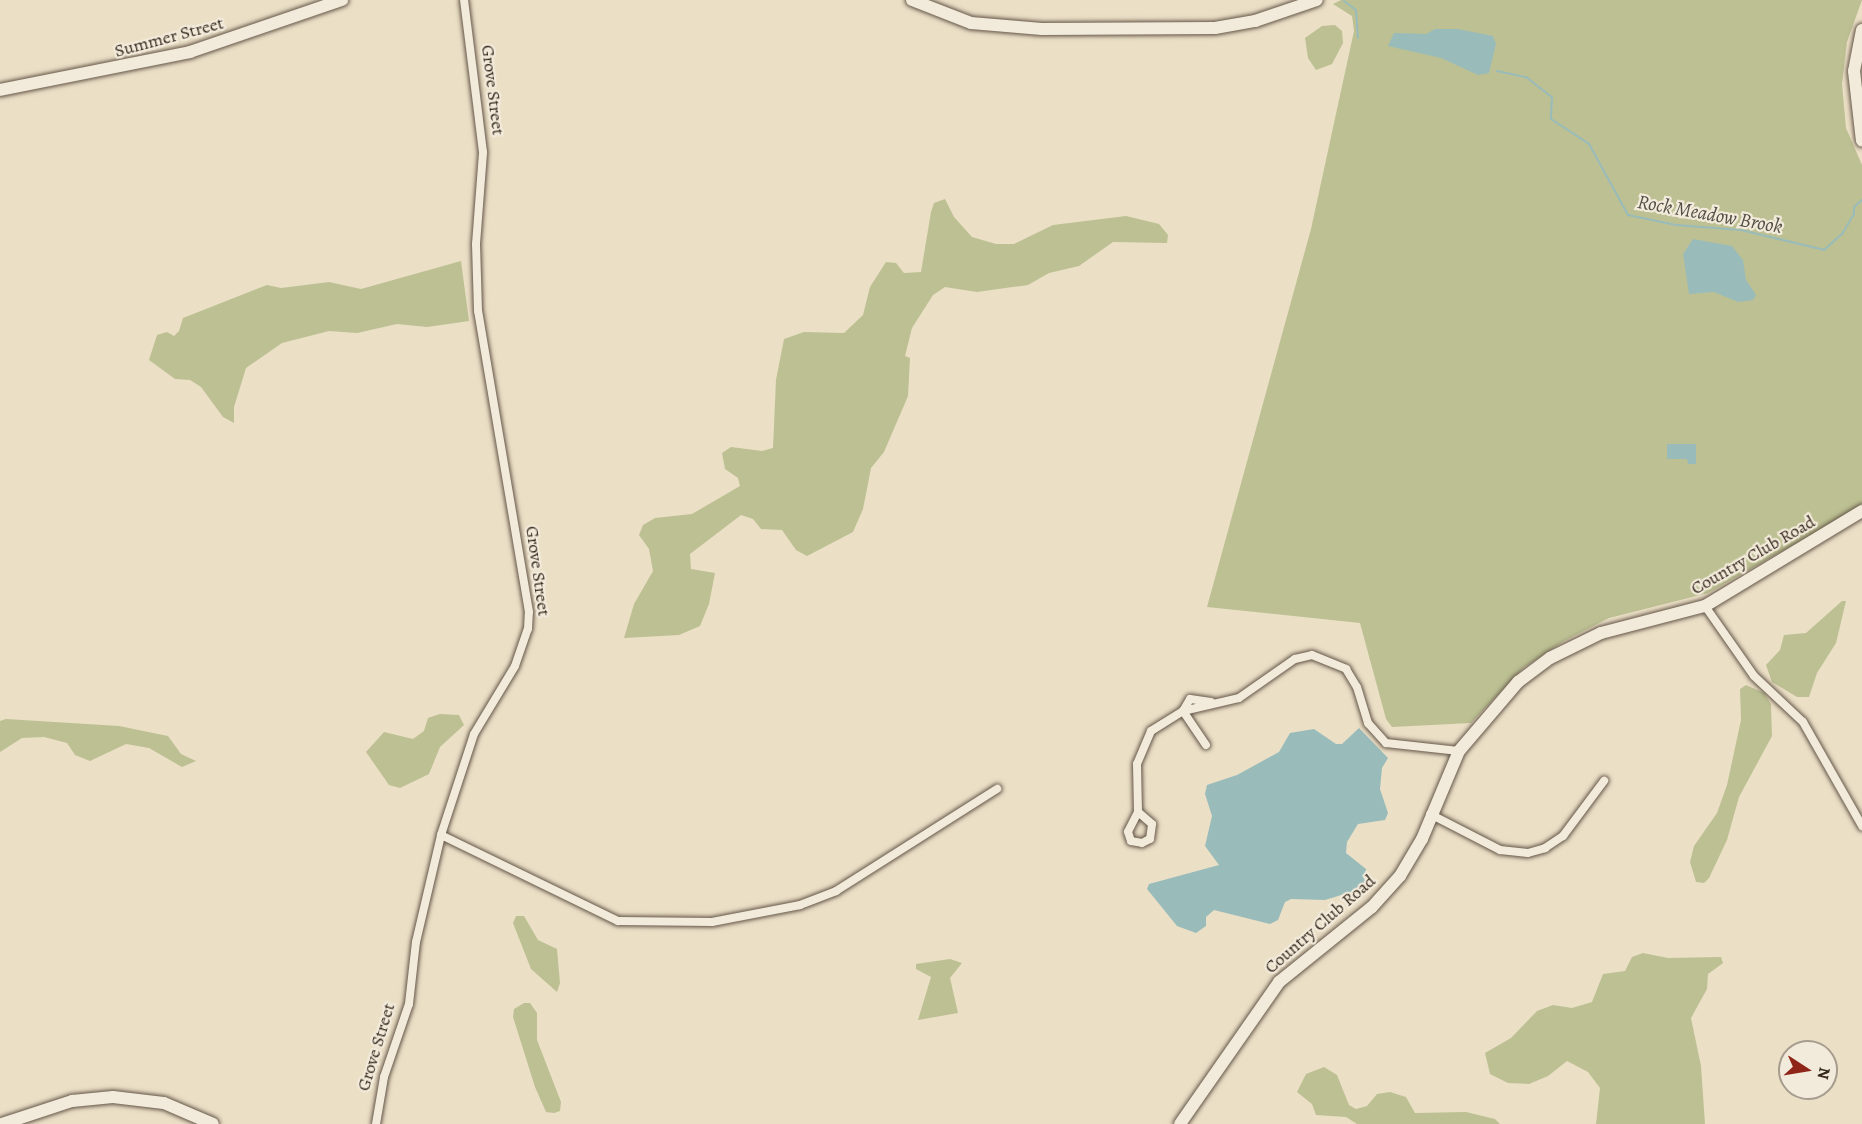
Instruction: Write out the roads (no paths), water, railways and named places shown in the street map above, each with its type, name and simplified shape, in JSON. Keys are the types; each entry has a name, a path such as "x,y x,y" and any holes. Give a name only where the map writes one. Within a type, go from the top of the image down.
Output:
{"street":[{"name":"Summer Street","path":"0,90 190,52 342,0"},
{"name":"Grove Street","path":"376,1124 384,1077 409,1004 416,942 441,835 474,734 525,644 529,612 478,311 476,244 483,152 464,0"},
{"path":"912,0 971,23 998,28 1107,29 1215,28 1255,21 1317,0"},
{"path":"1862,30 1854,70 1855,104 1862,141"},
{"name":"Country Club Road","path":"1180,1124 1279,982 1372,907 1400,876 1422,839 1430,814 1458,751 1518,682 1550,658 1621,625 1705,606 1862,511"},
{"path":"1705,606 1755,676 1812,735 1862,826"},
{"path":"1138,812 1137,764 1142,744 1161,722 1183,711 1211,702 1239,698 1295,659 1312,655 1346,669 1357,687 1368,723 1386,743 1458,751"},
{"path":"1183,711 1206,745"},
{"path":"1430,814 1452,822 1492,848 1528,853 1545,848 1563,836 1604,781"},
{"path":"441,835 618,921 712,922 800,905 836,891 997,789"},
{"path":"2,1124 72,1101 105,1097 164,1103 213,1124"}],"water":[{"path":"1435,29 1458,29 1493,36 1496,44 1489,73 1478,75 1441,58 1388,46 1394,33 1426,34"},
{"path":"1693,239 1732,246 1743,260 1746,280 1756,295 1753,300 1738,302 1714,292 1689,294 1683,254"},
{"path":"1667,444 1696,444 1696,464 1688,464 1687,459 1667,459"},
{"path":"1359,728 1388,758 1382,768 1380,789 1388,813 1385,820 1358,824 1347,842 1346,853 1366,869 1365,882 1351,892 1325,900 1291,899 1285,902 1278,920 1270,924 1214,910 1206,917 1206,926 1196,933 1177,926 1147,889 1149,884 1219,865 1205,846 1212,816 1205,794 1207,785 1237,775 1279,752 1290,733 1314,729 1336,744 1342,744"}],"waterway":[{"name":"Rock Meadow Brook","path":"1344,1 1356,10 1358,38"},
{"name":"Rock Meadow Brook","path":"1497,71 1526,77 1552,97 1551,119 1589,144 1628,215 1676,225 1741,230 1824,250 1842,234 1854,214 1854,207 1862,200"}]}
